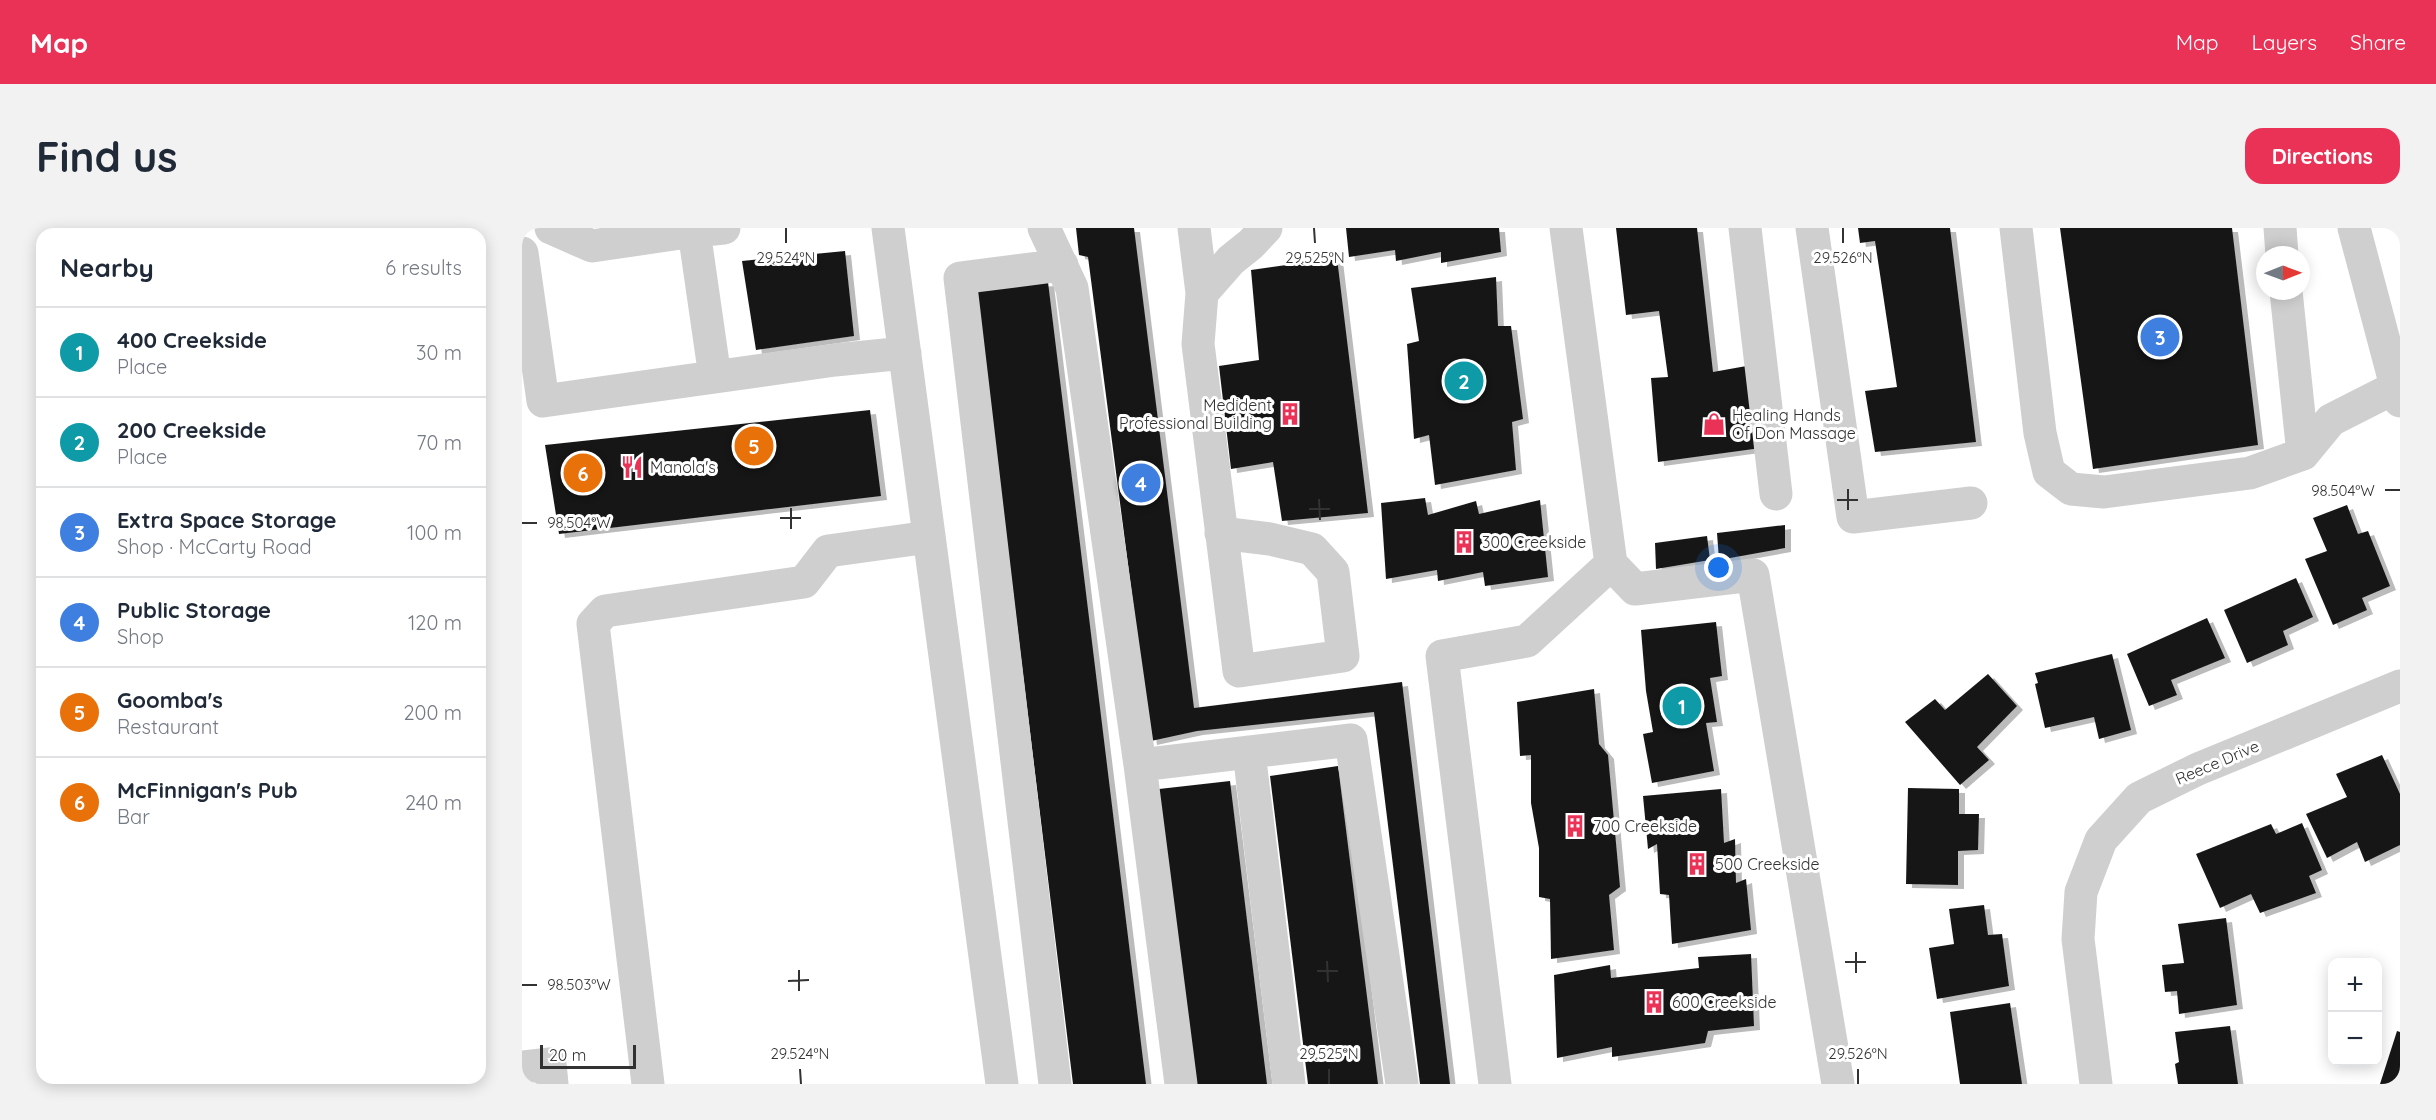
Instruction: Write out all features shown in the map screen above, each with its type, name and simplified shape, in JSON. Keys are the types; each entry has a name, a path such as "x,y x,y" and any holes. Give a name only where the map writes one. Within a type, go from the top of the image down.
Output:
{"street":[{"path":"522,243 550,228 592,246 704,229 716,377"},
{"path":"888,228 1002,1084"},
{"path":"1044,228 1072,288 1140,765 1181,1084"},
{"path":"1194,228 1202,293 1198,344 1221,532 1239,671 1342,656 1333,572 1312,549 1270,539 1221,532"},
{"path":"1202,293 1231,260 1266,228"},
{"path":"1566,228 1611,564 1635,589 1754,575 1838,1084"},
{"path":"1745,228 1776,494"},
{"path":"1812,228 1853,517 1971,503"},
{"path":"2016,228 2040,433 2049,472 2071,489 2104,492 2250,473 2303,454 2331,420 2398,394 2354,228"},
{"path":"2280,228 2281,246"},
{"path":"522,253 543,402 905,353"},
{"path":"1055,1084 960,278 1062,265"},
{"path":"2287,300 2303,454"},
{"path":"648,1084 593,624 605,611 804,582 828,551 929,537"},
{"path":"1495,1084 1442,656 1527,641 1611,564"},
{"name":"Reece Drive","path":"2096,1084 2078,939 2082,892 2101,840 2139,798 2198,769 2400,686"},
{"path":"1140,765 1351,740 1402,1084"},
{"path":"1249,752 1289,1084"},
{"path":"522,1068 550,1064 552,1084"}],"building":[{"path":"1076,228 1134,228 1194,708 1402,682 1450,1084 1420,1084 1374,712 1197,731 1151,741 1088,257 1079,255"},
{"path":"1346,228 1499,228 1501,252 1441,263 1441,252 1396,261 1395,250 1349,257"},
{"path":"1616,228 1697,228 1713,372 1752,365 1761,448 1658,462 1651,378 1668,377 1659,311 1626,315"},
{"path":"1858,228 1950,228 1976,442 1875,452 1865,391 1897,387 1875,241 1860,243"},
{"path":"2060,228 2232,228 2258,445 2093,469"},
{"path":"845,251 854,336 756,350 742,261"},
{"name":"Medident Professional Building","path":"1337,258 1368,513 1282,521 1273,462 1231,469 1219,366 1259,360 1251,270"},
{"path":"1496,277 1498,326 1511,326 1523,419 1512,422 1516,470 1435,485 1429,435 1414,439 1407,344 1419,341 1411,288"},
{"path":"1048,282 1146,1084 1073,1084 976,289"},
{"path":"870,410 881,496 559,534 545,445"},
{"name":"300 Creekside","path":"1425,498 1428,515 1476,501 1479,514 1540,500 1548,577 1485,586 1483,572 1438,581 1437,570 1386,579 1381,503"},
{"path":"2347,505 2358,534 2368,531 2390,586 2362,598 2367,610 2333,625 2305,559 2327,551 2313,518"},
{"path":"1785,525 1785,548 1719,560 1717,533"},
{"path":"1707,536 1710,560 1656,569 1655,543"},
{"path":"2296,578 2313,617 2283,631 2288,645 2247,663 2224,610"},
{"path":"2207,618 2225,658 2171,680 2177,695 2149,706 2127,654"},
{"path":"1716,622 1722,676 1710,678 1717,722 1706,723 1714,771 1652,783 1643,734 1653,732 1646,691 1641,630"},
{"path":"2112,654 2131,730 2099,739 2094,717 2045,728 2035,684 2038,683 2035,673"},
{"path":"1988,674 2017,706 1977,747 1989,760 1960,785 1905,722 1935,699 1945,710"},
{"name":"700 Creekside","path":"1594,689 1599,744 1608,755 1620,887 1609,895 1614,950 1551,959 1550,899 1539,897 1539,848 1531,803 1531,755 1520,756 1517,702"},
{"path":"2382,755 2400,794 2400,845 2365,862 2357,842 2327,858 2306,814 2347,797 2336,774"},
{"path":"1338,766 1378,1084 1308,1084 1270,776"},
{"path":"1230,781 1267,1084 1194,1084 1159,789"},
{"path":"1908,788 1959,789 1959,814 1979,814 1978,850 1958,851 1958,885 1906,884"},
{"name":"500 Creekside","path":"1721,789 1724,843 1735,839 1736,883 1746,879 1751,930 1672,944 1669,895 1660,894 1657,844 1648,849 1643,796"},
{"path":"2302,823 2322,870 2309,876 2316,893 2260,913 2251,894 2220,908 2196,854 2271,824 2276,834"},
{"path":"1984,905 1988,935 2002,934 2009,986 1937,999 1929,948 1954,944 1949,909"},
{"path":"2226,918 2237,1005 2179,1014 2177,991 2165,992 2162,965 2184,963 2178,924"},
{"name":"600 Creekside","path":"1751,954 1754,1026 1708,1031 1705,1043 1612,1057 1612,1047 1557,1058 1554,975 1610,965 1611,978 1699,968 1698,957"},
{"path":"2010,1003 2022,1084 1960,1084 1950,1012"},
{"path":"2230,1026 2238,1084 2178,1084 2175,1064 2179,1062 2175,1032"},
{"path":"2397,1031 2400,1032 2400,1084 2380,1084"}],"place":[{"name":"Extra Space Storage","path":"2160,337"},
{"name":"200 Creekside","path":"1464,381"},
{"name":"Medident Professional Building","path":"1290,414"},
{"name":"Healing Hands Of Don Massage","path":"1714,424"},
{"name":"Goomba's","path":"754,446"},
{"name":"Manola's","path":"632,467"},
{"name":"McFinnigan's Pub","path":"583,473"},
{"name":"Public Storage","path":"1141,483"},
{"name":"300 Creekside","path":"1464,542"},
{"name":"400 Creekside","path":"1682,706"},
{"name":"700 Creekside","path":"1575,826"},
{"name":"500 Creekside","path":"1697,864"},
{"name":"600 Creekside","path":"1654,1002"}]}
